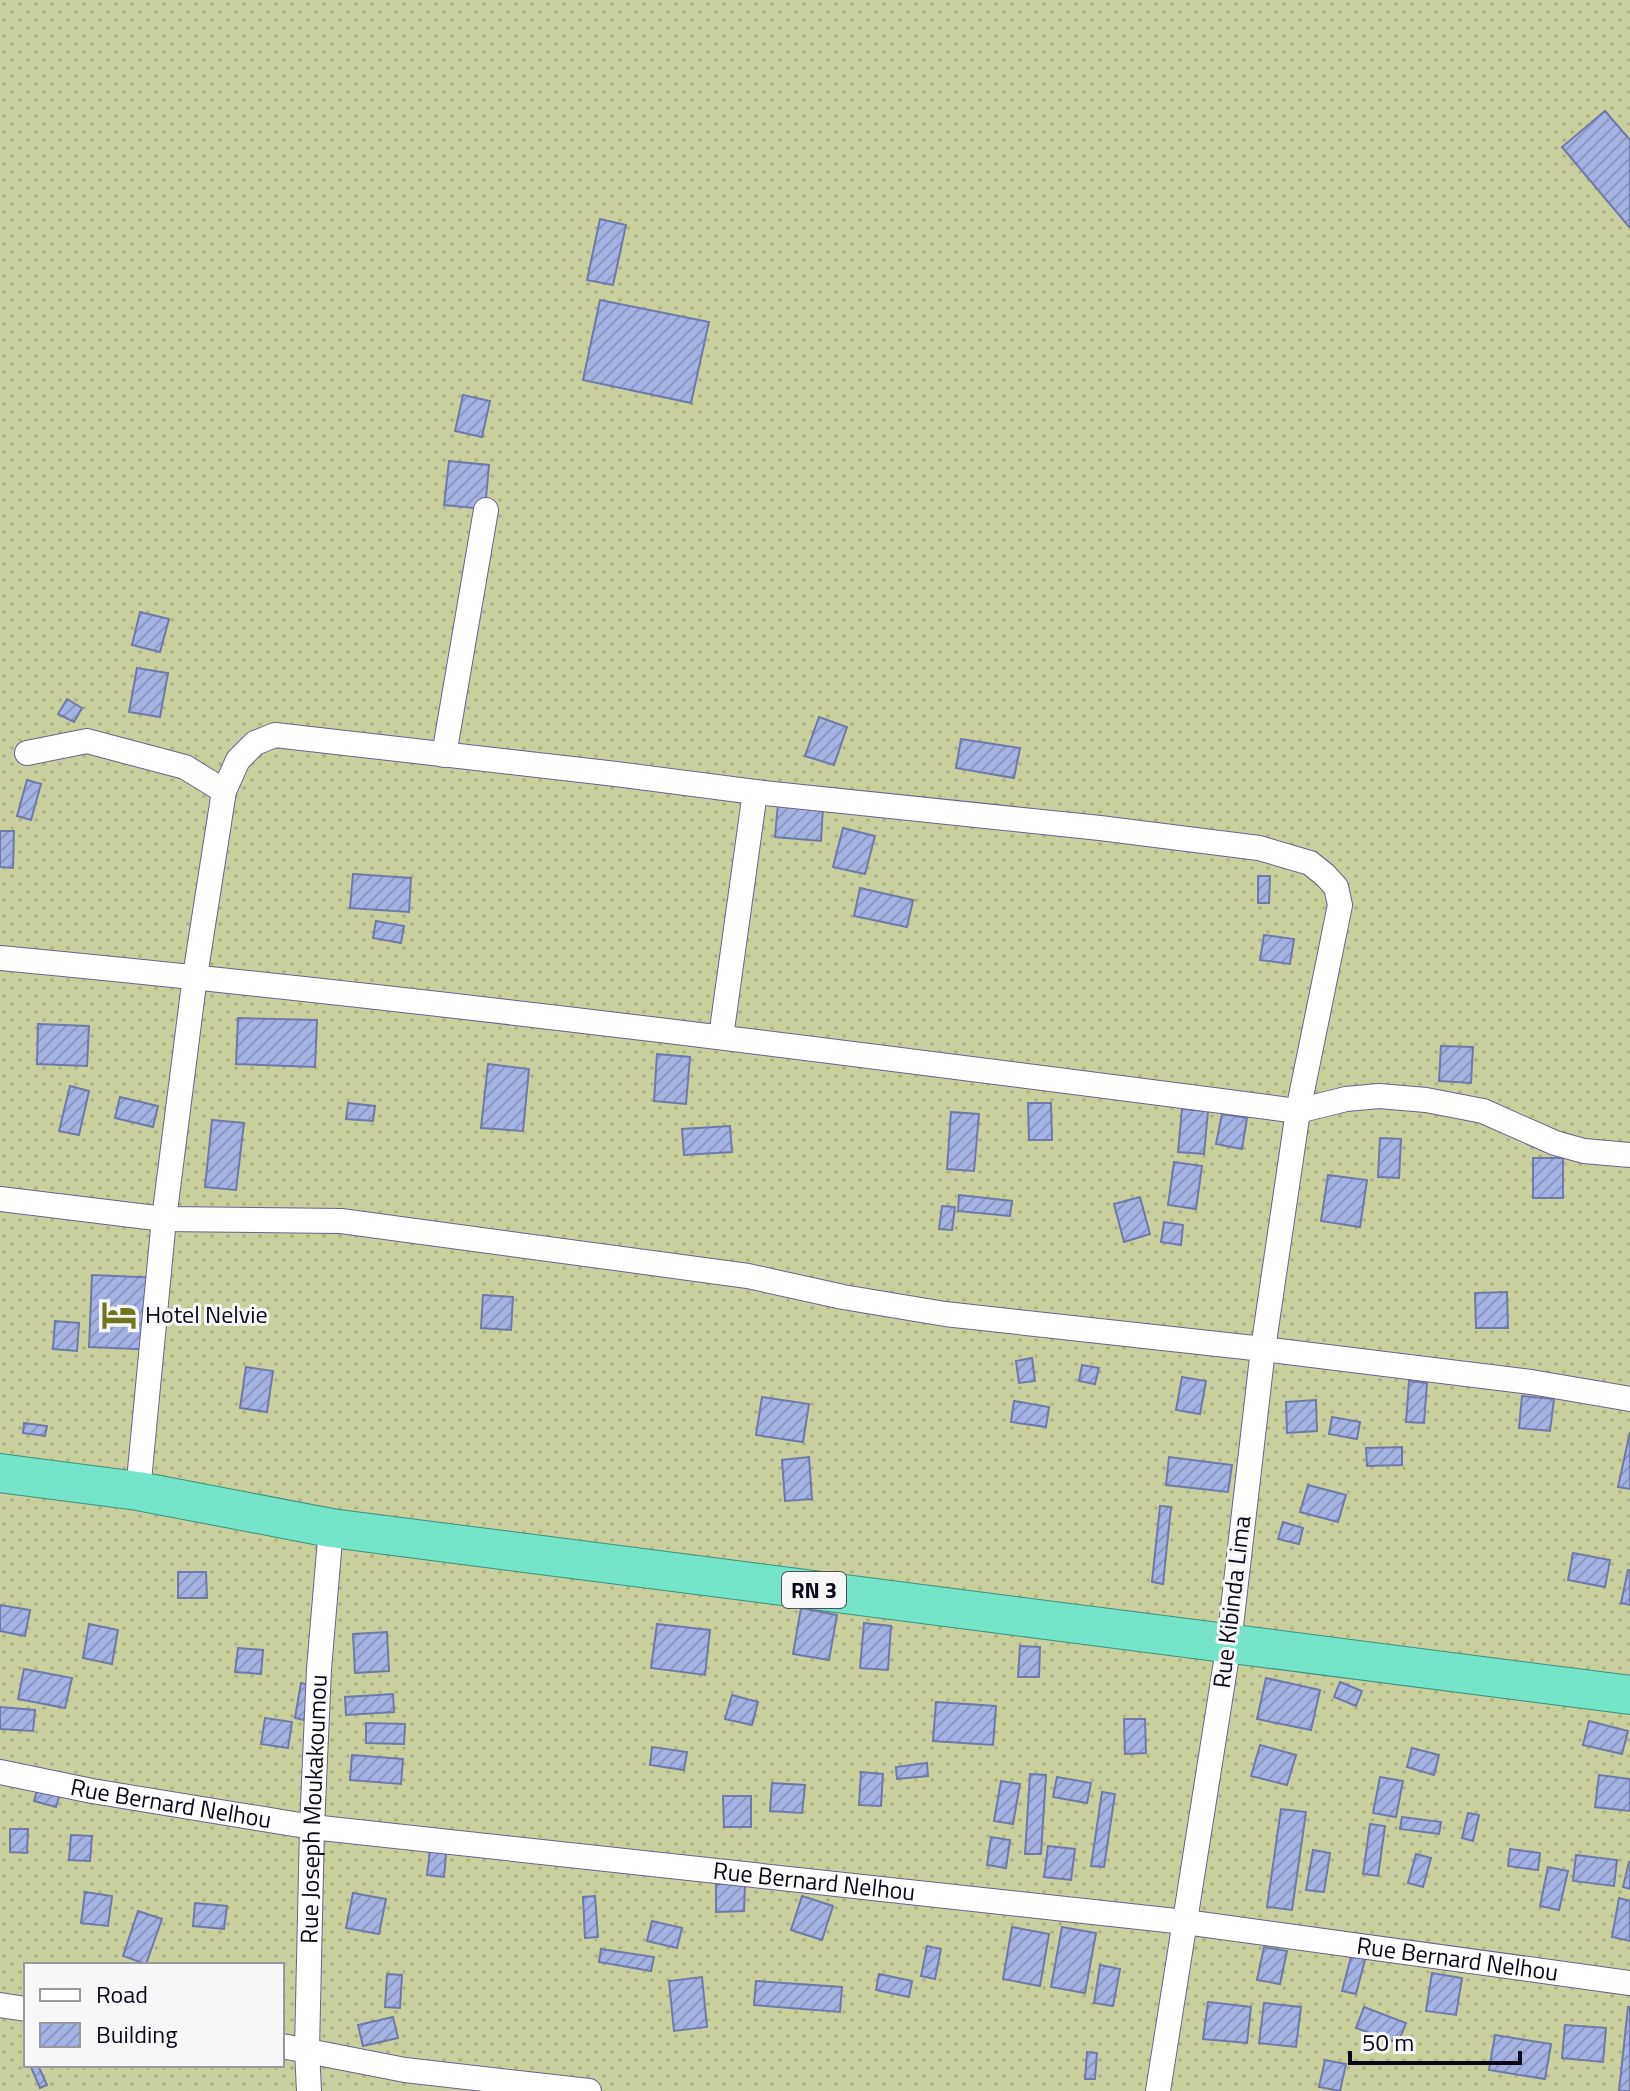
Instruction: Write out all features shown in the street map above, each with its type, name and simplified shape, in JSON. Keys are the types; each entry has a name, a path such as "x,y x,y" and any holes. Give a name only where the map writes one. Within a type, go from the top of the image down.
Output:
{"highway":[{"name":"RN 3","path":"0,1473 138,1491 331,1528 1630,1695"}],"street":[{"path":"444,755 486,510"},
{"name":"Rue Kibinda Lima","path":"138,1491 164,1219 195,976 224,791 238,760 255,743 275,735 755,792 1100,828 1259,848 1310,863 1336,887 1340,905 1298,1111 1263,1349 1229,1643 1158,2091"},
{"path":"27,753 87,741 185,767 224,791"},
{"path":"721,1037 755,792"},
{"path":"0,958 195,976 721,1037 1298,1111 1346,1099 1379,1096 1426,1100 1483,1111 1555,1143 1584,1151 1630,1155"},
{"path":"0,1199 164,1219 341,1221 748,1276 843,1297 945,1314 1531,1382 1630,1399"},
{"name":"Rue Joseph Moukakoumou","path":"309,2091 307,2050 312,1827 319,1669 331,1528"},
{"name":"Rue Bernard Nelhou","path":"0,1772 92,1791 312,1827 1185,1922 1630,1983"},
{"path":"0,2005 24,2009"},
{"path":"284,2046 405,2070 589,2091"}],"green space":[{"path":"0,0 1630,0 1630,2091 0,2091"}],"building":[{"path":"1605,111 1630,140 1630,228 1562,147"},
{"path":"600,219 626,225 613,285 587,280"},
{"path":"600,300 709,322 691,403 583,380"},
{"path":"463,395 490,401 482,437 455,431"},
{"path":"449,461 489,465 485,509 444,505"},
{"path":"140,612 169,619 160,652 132,645"},
{"path":"137,668 168,673 160,717 129,712"},
{"path":"67,699 82,708 74,722 58,714"},
{"path":"819,717 847,727 834,765 805,756"},
{"path":"961,739 1020,748 1014,778 956,768"},
{"path":"27,780 41,784 31,820 17,816"},
{"path":"778,804 823,807 821,841 775,837"},
{"path":"843,828 875,836 865,874 833,867"},
{"path":"0,831 14,831 13,868 0,867"},
{"path":"353,874 411,878 409,912 350,908"},
{"path":"1258,876 1270,876 1269,903 1258,903"},
{"path":"860,888 913,900 907,927 854,916"},
{"path":"376,921 404,926 401,943 373,938"},
{"path":"1264,935 1294,939 1290,964 1260,960"},
{"path":"238,1018 317,1020 315,1067 236,1064"},
{"path":"38,1024 89,1026 87,1066 37,1064"},
{"path":"1441,1046 1473,1047 1471,1083 1439,1081"},
{"path":"657,1054 690,1057 686,1104 654,1101"},
{"path":"488,1064 529,1069 523,1131 481,1128"},
{"path":"70,1086 89,1091 79,1135 59,1131"},
{"path":"120,1097 158,1106 153,1127 115,1118"},
{"path":"348,1103 375,1106 373,1121 346,1119"},
{"path":"1028,1103 1051,1103 1052,1140 1029,1140"},
{"path":"1182,1109 1208,1111 1204,1154 1178,1152"},
{"path":"951,1112 979,1114 974,1171 947,1169"},
{"path":"1222,1114 1247,1118 1242,1149 1216,1144"},
{"path":"212,1120 244,1123 236,1190 205,1187"},
{"path":"730,1126 732,1152 684,1155 682,1129"},
{"path":"1380,1138 1401,1139 1399,1178 1378,1177"},
{"path":"1533,1158 1563,1158 1563,1198 1533,1198"},
{"path":"1174,1162 1202,1166 1196,1209 1168,1205"},
{"path":"1328,1175 1367,1180 1360,1227 1321,1221"},
{"path":"959,1195 1012,1201 1010,1216 958,1211"},
{"path":"1140,1197 1150,1234 1124,1242 1114,1204"},
{"path":"942,1206 955,1207 952,1230 939,1229"},
{"path":"1164,1222 1183,1225 1181,1245 1161,1242"},
{"path":"92,1275 163,1278 160,1350 89,1347"},
{"path":"1507,1292 1508,1328 1476,1328 1475,1293"},
{"path":"483,1295 513,1297 511,1330 481,1328"},
{"path":"55,1321 79,1323 77,1351 53,1349"},
{"path":"1032,1358 1035,1381 1019,1383 1016,1361"},
{"path":"1082,1365 1099,1368 1095,1384 1079,1381"},
{"path":"246,1367 273,1371 267,1412 240,1408"},
{"path":"1182,1377 1206,1381 1200,1414 1176,1410"},
{"path":"1409,1381 1427,1383 1424,1423 1406,1422"},
{"path":"1522,1396 1554,1399 1550,1431 1519,1428"},
{"path":"762,1397 809,1404 803,1442 756,1435"},
{"path":"1316,1400 1317,1431 1287,1433 1286,1402"},
{"path":"1014,1401 1049,1407 1046,1427 1011,1422"},
{"path":"1332,1417 1360,1422 1357,1439 1329,1434"},
{"path":"24,1423 47,1426 45,1436 23,1433"},
{"path":"1630,1432 1630,1489 1618,1487"},
{"path":"1402,1447 1402,1465 1367,1466 1366,1448"},
{"path":"809,1457 812,1499 785,1501 782,1460"},
{"path":"1169,1457 1232,1465 1228,1492 1166,1485"},
{"path":"1308,1485 1346,1495 1338,1522 1300,1512"},
{"path":"1160,1506 1171,1507 1163,1584 1152,1582"},
{"path":"1283,1522 1303,1528 1299,1544 1278,1539"},
{"path":"1573,1553 1610,1560 1605,1587 1568,1580"},
{"path":"1630,1570 1630,1605 1621,1603"},
{"path":"178,1572 206,1572 207,1598 178,1598"},
{"path":"0,1605 30,1610 25,1636 0,1631"},
{"path":"801,1608 837,1615 829,1660 793,1654"},
{"path":"864,1623 891,1626 888,1670 860,1668"},
{"path":"89,1624 118,1630 112,1664 83,1658"},
{"path":"657,1624 710,1630 705,1675 651,1668"},
{"path":"387,1632 389,1671 355,1673 353,1634"},
{"path":"1020,1646 1040,1647 1039,1677 1018,1677"},
{"path":"238,1648 263,1650 261,1674 235,1672"},
{"path":"24,1669 72,1678 65,1708 18,1699"},
{"path":"1266,1678 1320,1690 1311,1730 1257,1719"},
{"path":"1340,1682 1362,1691 1356,1706 1334,1697"},
{"path":"301,1683 310,1685 304,1720 295,1718"},
{"path":"393,1694 394,1712 346,1715 345,1697"},
{"path":"732,1695 758,1702 752,1725 725,1719"},
{"path":"936,1702 996,1706 993,1745 933,1741"},
{"path":"0,1707 35,1710 33,1731 0,1729"},
{"path":"265,1718 292,1722 288,1748 261,1744"},
{"path":"1124,1719 1145,1719 1146,1753 1125,1754"},
{"path":"1589,1721 1628,1731 1622,1754 1583,1745"},
{"path":"366,1723 405,1724 404,1744 366,1743"},
{"path":"1260,1745 1296,1755 1287,1785 1251,1776"},
{"path":"652,1747 687,1752 684,1770 650,1765"},
{"path":"1412,1748 1439,1755 1434,1775 1407,1767"},
{"path":"352,1755 403,1759 401,1784 350,1780"},
{"path":"927,1763 928,1776 897,1779 896,1767"},
{"path":"861,1772 883,1774 881,1806 859,1805"},
{"path":"1030,1774 1046,1775 1041,1854 1025,1854"},
{"path":"1599,1775 1630,1779 1630,1811 1595,1807"},
{"path":"1057,1777 1091,1783 1087,1803 1053,1797"},
{"path":"1380,1777 1403,1781 1396,1817 1373,1813"},
{"path":"1001,1781 1020,1784 1013,1824 994,1821"},
{"path":"772,1783 805,1785 802,1813 770,1811"},
{"path":"39,1784 61,1791 56,1807 34,1801"},
{"path":"1102,1792 1115,1794 1104,1867 1091,1866"},
{"path":"723,1796 751,1796 751,1827 724,1827"},
{"path":"1281,1809 1306,1812 1292,1910 1267,1907"},
{"path":"1468,1813 1479,1815 1473,1841 1462,1838"},
{"path":"1402,1817 1441,1822 1439,1834 1400,1829"},
{"path":"1370,1824 1385,1826 1378,1876 1363,1874"},
{"path":"10,1829 28,1829 27,1853 10,1852"},
{"path":"71,1835 92,1836 90,1861 69,1860"},
{"path":"991,1837 1010,1840 1006,1868 987,1865"},
{"path":"431,1841 447,1842 444,1877 427,1875"},
{"path":"1048,1846 1075,1849 1071,1880 1044,1877"},
{"path":"1510,1849 1540,1853 1538,1870 1508,1866"},
{"path":"1313,1850 1330,1853 1324,1892 1306,1890"},
{"path":"1416,1854 1431,1858 1423,1887 1408,1883"},
{"path":"1576,1855 1617,1860 1614,1886 1573,1881"},
{"path":"1630,1862 1630,1889 1623,1887"},
{"path":"1548,1867 1568,1871 1559,1910 1540,1906"},
{"path":"716,1884 745,1884 744,1911 716,1912"},
{"path":"85,1892 112,1896 108,1926 81,1923"},
{"path":"353,1893 386,1899 379,1934 346,1928"},
{"path":"595,1896 598,1937 585,1938 583,1897"},
{"path":"802,1896 833,1906 822,1940 791,1930"},
{"path":"1619,1898 1630,1901 1630,1941 1612,1937"},
{"path":"195,1903 227,1906 224,1929 193,1926"},
{"path":"138,1911 162,1919 146,1963 123,1956"},
{"path":"652,1921 682,1928 677,1948 647,1941"},
{"path":"1012,1927 1049,1934 1040,1986 1003,1979"},
{"path":"1062,1927 1096,1933 1085,1993 1051,1987"},
{"path":"927,1946 941,1949 935,1979 921,1976"},
{"path":"1264,1947 1287,1951 1280,1984 1257,1980"},
{"path":"601,1949 654,1957 651,1971 599,1962"},
{"path":"1352,1953 1366,1956 1356,1994 1342,1991"},
{"path":"1100,1965 1120,1969 1113,2006 1094,2003"},
{"path":"1432,1973 1462,1978 1456,2015 1426,2011"},
{"path":"387,1974 402,1975 400,2008 385,2007"},
{"path":"879,1974 912,1981 909,1997 876,1990"},
{"path":"702,1977 707,2027 674,2031 669,1981"},
{"path":"756,1981 842,1987 840,2012 754,2005"},
{"path":"1208,2002 1251,2007 1247,2043 1203,2039"},
{"path":"1264,2003 1301,2007 1296,2047 1259,2043"},
{"path":"1364,2007 1406,2023 1398,2043 1356,2028"},
{"path":"1628,2007 1630,2091 1619,2091"},
{"path":"393,2017 398,2038 363,2046 358,2025"},
{"path":"1565,2025 1606,2028 1603,2062 1562,2058"},
{"path":"1495,2035 1551,2044 1545,2079 1489,2070"},
{"path":"1087,2052 1097,2053 1095,2079 1085,2079"},
{"path":"1325,2060 1346,2064 1340,2091 1319,2087"},
{"path":"31,2067 39,2067 47,2085 40,2088"}],"place":[{"name":"Hotel Nelvie","path":"119,1315"}]}
